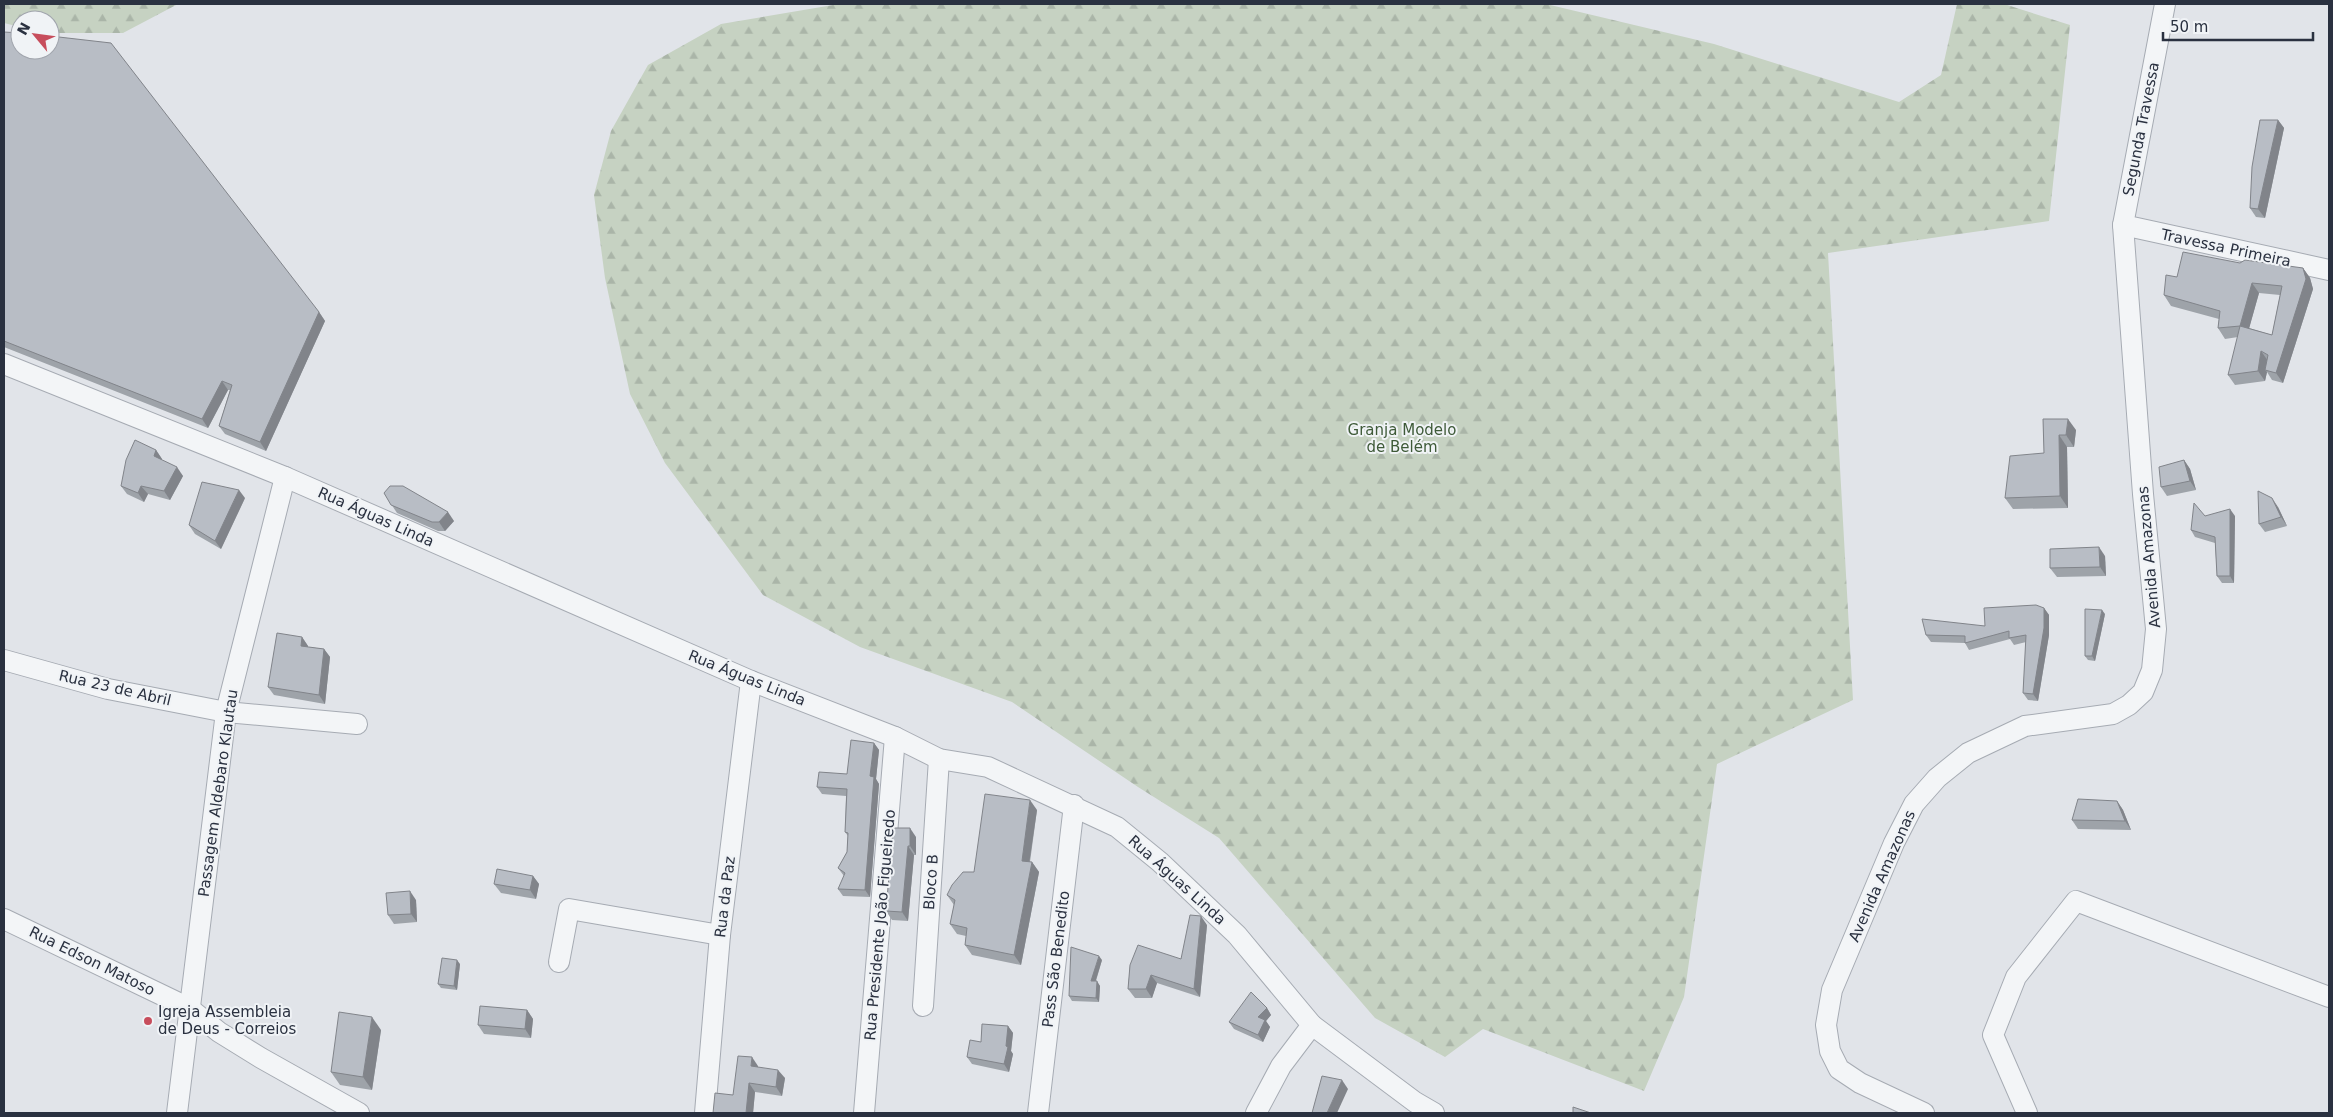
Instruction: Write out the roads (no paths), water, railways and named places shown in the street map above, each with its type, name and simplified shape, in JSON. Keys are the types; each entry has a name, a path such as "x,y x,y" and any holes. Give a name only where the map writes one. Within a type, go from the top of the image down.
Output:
{"street":[{"name":"Segunda Travessa","path":"2123,225 2164,4"},
{"name":"Travessa Primeira","path":"2123,225 2329,270"},
{"name":"Avenida Amazonas","path":"1924,1113 1860,1083 1838,1069 1830,1051 1826,1025 1832,990 1914,804 1937,778 1968,753 1986,743 2025,726 2113,714 2129,705 2143,692 2152,670 2156,629 2142,484 2123,225"},
{"name":"Rua Águas Linda","path":"4,364 285,477 751,681 895,737 939,758 988,767 1074,805 1117,827 1160,862 1237,935 1312,1024 1414,1108 1434,1113"},
{"name":"Passagem Aldebaro Klautau","path":"177,1113 226,712 285,477"},
{"name":"Rua 23 de Abril","path":"4,660 108,689 226,712 357,724"},
{"name":"Rua da Paz","path":"705,1113 720,935 751,681"},
{"name":"Rua Presidente João Figueiredo","path":"864,1113 895,737"},
{"name":"Bloco B","path":"923,1006 939,758"},
{"name":"Pass São Benedito","path":"1038,1113 1074,805"},
{"path":"2027,1113 1993,1035 2016,977 2076,901 2329,997"},
{"path":"559,962 569,909 720,935"},
{"name":"Rua Edson Matoso","path":"4,919 189,1008 219,1032 359,1113"},
{"path":"1256,1113 1281,1066 1312,1024"}],"place":[{"name":"Igreja Assembleia de Deus - Correios","path":"148,1021"}],"park label":[{"name":"Granja Modelo de Belém","path":"1402,438"}]}
